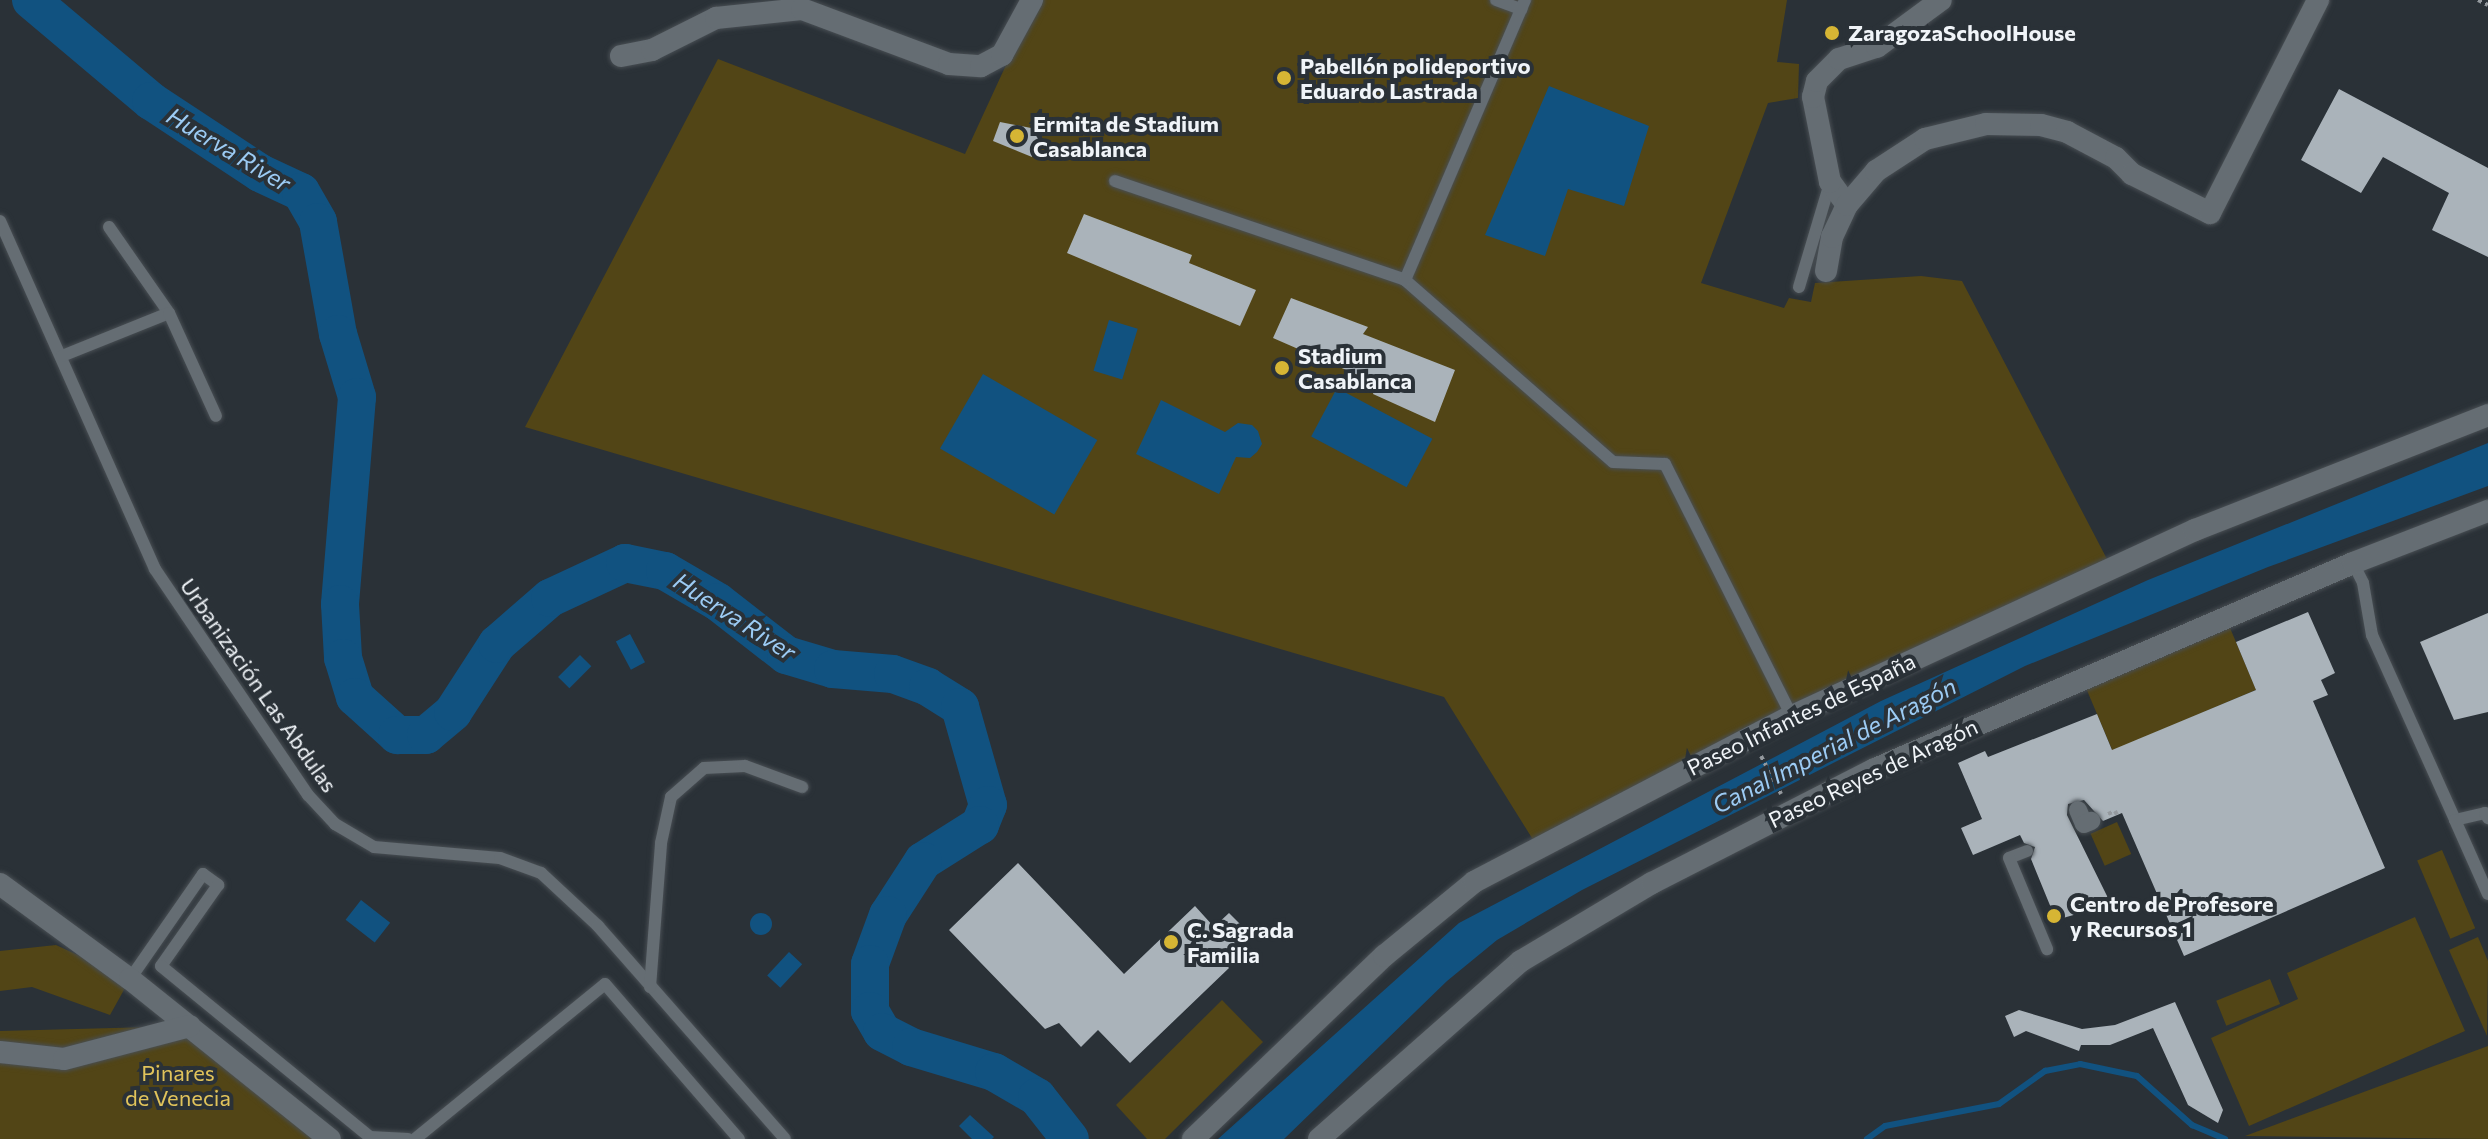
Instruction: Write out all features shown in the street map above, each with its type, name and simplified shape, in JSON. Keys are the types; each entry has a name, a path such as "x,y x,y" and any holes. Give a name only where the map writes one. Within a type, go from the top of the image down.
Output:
{"street":[{"path":"621,56 652,50 716,18 802,9 949,64 981,66 1002,55 1032,0"},
{"path":"1847,205 1830,182 1813,97 1817,81 1839,59 1877,47 1941,0"},
{"path":"1826,271 1832,237 1847,205 1876,171 1925,139 2013,122 2067,132 2094,144 2132,174 2210,213 2318,0"},
{"name":"Paseo Infantes de España","path":"1193,1139 1457,894 1792,716 2195,530 2488,415"},
{"name":"Paseo Reyes de Aragón","path":"1319,1139 1521,961 1590,917 1875,769 2353,563 2488,511"},
{"path":"0,884 130,979 330,1139"},
{"path":"0,1052 64,1059 190,1026"}],"lane":[{"path":"1405,280 1523,4 1496,0"},
{"path":"1115,181 1405,280 1613,462 1665,464 1792,716"},
{"path":"1799,287 1830,182"},
{"name":"Urbanización Las Abdulas","path":"0,221 155,569 308,795 335,824 374,847 500,858 541,873 598,926 785,1139"},
{"path":"109,227 169,313 216,416"},
{"path":"62,356 169,313"},
{"path":"2353,563 2363,583 2372,635 2488,894"},
{"path":"650,987 661,843 671,797 704,768 745,766 802,787"},
{"path":"2455,820 2485,813 2488,818"},
{"path":"2027,851 2009,858 2047,949"},
{"path":"130,979 203,874 218,885 161,966 370,1137 408,1139"},
{"path":"415,1139 605,984 739,1139"}],"path":[{"path":"2478,0 2488,5"},
{"path":"1761,756 1780,792"}],"green space":[{"name":"Stadium Casablanca","path":"1036,0 1787,0 1777,62 1799,64 1798,98 1768,103 1701,283 1784,308 1789,298 1811,302 1815,283 1921,276 1962,281 2108,561 1535,843 1444,697 525,427 718,59 965,154"},
{"path":"2230,628 2256,690 2113,751 2086,689"},
{"path":"2117,822 2131,854 2105,866 2091,834"},
{"path":"2442,850 2475,928 2450,939 2417,861"},
{"path":"2415,917 2465,1031 2249,1126 2211,1038 2298,999 2287,973"},
{"path":"2478,937 2488,961 2487,1036 2449,950"},
{"path":"56,945 130,979 110,1015 32,987 0,991 0,951"},
{"path":"2270,979 2280,1004 2226,1026 2216,1001"},
{"path":"1222,1000 1263,1042 1165,1139 1147,1139 1116,1105"},
{"name":"Pinares de Venecia","path":"190,1026 330,1139 0,1139 0,1031"},
{"path":"2488,1046 2488,1139 2245,1136"}],"water":[{"path":"1549,86 1649,126 1624,206 1568,189 1545,256 1485,235"},
{"path":"1109,320 1138,329 1122,379 1094,371"},
{"path":"983,374 1097,440 1054,514 940,448"},
{"path":"1337,388 1432,439 1407,487 1311,437"},
{"path":"1161,400 1225,432 1238,423 1252,425 1258,431 1262,444 1250,458 1236,457 1219,494 1136,454"},
{"name":"Canal Imperial de Aragón","path":"2488,443 2488,486 2268,567 2025,666 1582,890 1497,940 1447,981 1284,1139 1218,1139 1459,923 1881,701 2148,580"},
{"path":"630,634 645,662 631,670 616,642"},
{"path":"580,655 591,666 569,688 558,677"},
{"path":"361,900 390,923 375,942 346,920"},
{"path":"761,913 769,916 772,924 769,932 761,935 753,932 750,924 753,916"},
{"path":"789,952 802,964 780,988 767,975"},
{"path":"970,1115 994,1137 992,1139 972,1139 959,1126"}],"building":[{"path":"2339,89 2488,168 2488,257 2432,230 2449,193 2383,157 2361,193 2301,160"},
{"name":"Ermita de Stadium Casablanca","path":"1000,122 1041,130 1032,157 993,141"},
{"path":"1084,214 1192,255 1189,263 1256,290 1240,326 1067,253"},
{"path":"1291,298 1368,327 1363,334 1455,370 1435,422 1373,394 1376,383 1273,338"},
{"path":"2308,612 2335,673 2321,680 2328,695 2313,701 2385,868 2184,956 2122,813 2103,821 2084,800 2068,804 2067,815 2108,898 2077,914 2056,920 2031,859 2035,847 2024,843 2020,835 1973,855 1961,828 1982,819 1958,763 1985,751 1988,757 2097,714 2112,750 2256,690 2236,642"},
{"path":"2488,613 2488,712 2454,720 2420,642"},
{"path":"1018,863 1124,974 1195,906 1214,927 1229,913 1250,934 1223,961 1229,968 1130,1063 1098,1030 1081,1047 1059,1023 1045,1029 949,930"},
{"path":"2175,1002 2223,1110 2218,1123 2188,1105 2153,1028 2110,1045 2081,1045 2079,1051 2026,1031 2014,1037 2005,1016 2019,1010 2082,1029 2115,1025"}],"waterway":[{"name":"Huerva River","path":"31,0 151,101 260,173 301,192 318,222 338,334 357,397 340,604 343,658 355,697 397,735 426,735 453,712 497,644 550,598 625,563 665,571 718,602 786,655 833,669 893,674 928,687 960,707 988,805 980,825 923,861 888,915 870,964 870,1011 882,1032 911,1047 994,1072 1037,1097 1070,1139"},
{"path":"1867,1139 1885,1126 1999,1104 2045,1071 2080,1064 2137,1076 2192,1125 2225,1139"}],"place":[{"name":"ZaragozaSchoolHouse","path":"1832,33"},
{"name":"Pabellón polideportivo Eduardo Lastrada","path":"1284,78"},
{"name":"Ermita de Stadium Casablanca","path":"1017,136"},
{"name":"Stadium Casablanca","path":"1282,368"},
{"name":"Centro de Profesore y Recursos 1","path":"2054,916"},
{"name":"C. Sagrada Familia","path":"1171,942"}]}
